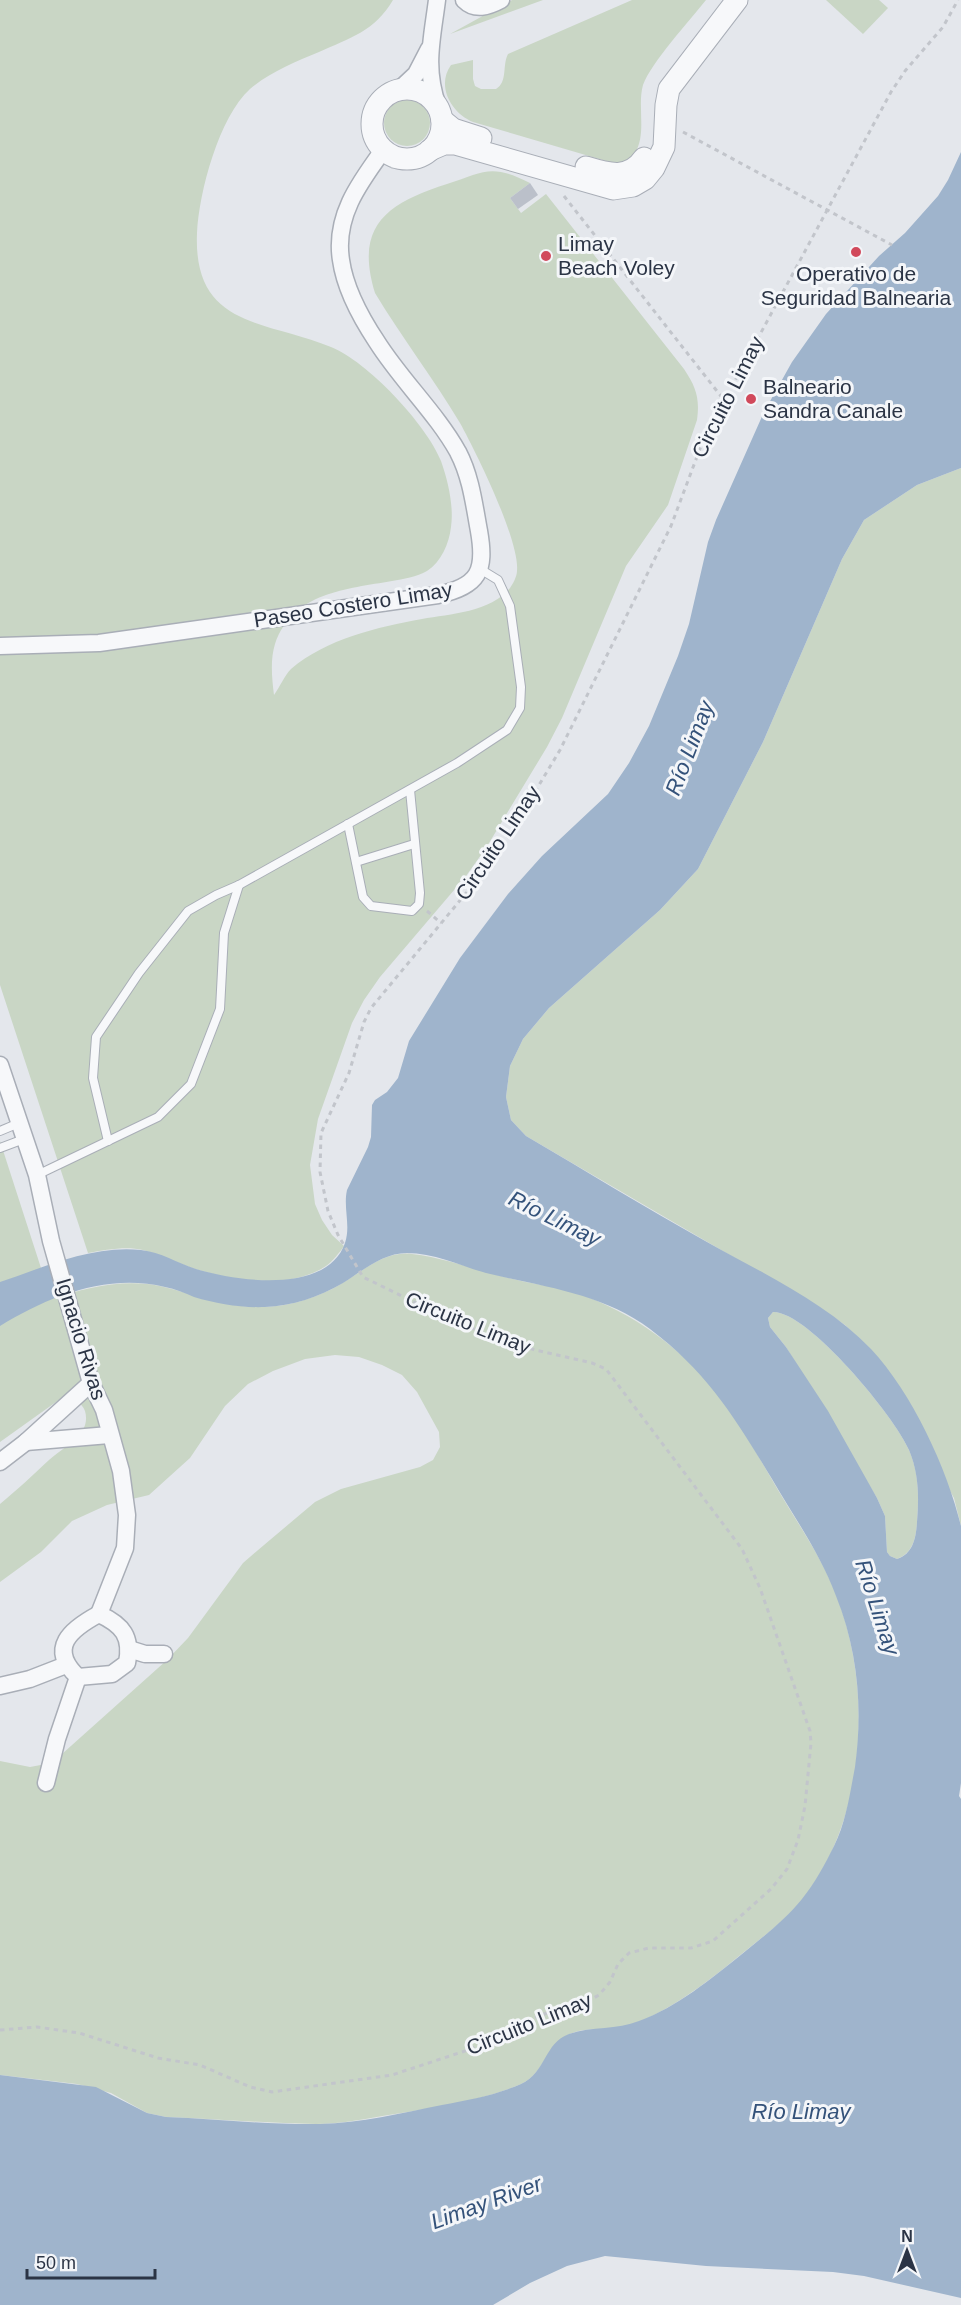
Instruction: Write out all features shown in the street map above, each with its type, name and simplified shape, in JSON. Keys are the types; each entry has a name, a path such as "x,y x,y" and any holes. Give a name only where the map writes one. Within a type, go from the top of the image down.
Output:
{"street":[{"path":"427,158 438,139 440,114 432,85 429,48 437,0"},
{"path":"467,3 484,7 501,0"},
{"path":"427,158 380,155 372,123 374,112 388,94 410,89 422,92 431,98 440,114 459,131 593,169 616,174 629,172 642,162 649,147 653,95 659,78 718,0"},
{"path":"427,158 444,144 455,144 612,189 633,186 650,174 662,154 669,89 737,0"},
{"path":"399,90 416,74 429,48"},
{"name":"Paseo Costero Limay","path":"0,646 99,643 438,595 467,586 480,569 482,548 465,468 448,438 378,343 357,306 344,273 340,244 346,212 352,194 380,155"},
{"name":"Ignacio Rivas","path":"0,1065 36,1175 51,1241 92,1383 104,1410 121,1472 127,1515 125,1548 99,1614"},
{"path":"0,1462 92,1383"},
{"path":"26,1442 109,1435"},
{"path":"0,1686 72,1671 112,1674 127,1663 129,1649 126,1634 111,1619 99,1614 76,1627 66,1642 63,1654 72,1671 46,1783"},
{"path":"129,1649 145,1654 164,1654"}],"lane":[{"path":"108,1141 93,1078 96,1038 139,973 188,911 410,790 507,730 520,708 521,687 510,606 498,580 480,569"},
{"path":"348,824 363,897 370,906 412,911 419,904 410,790"},
{"path":"356,862 414,844"},
{"path":"36,1175 158,1117 191,1084 220,1010 224,933 239,885"},
{"path":"0,1131 22,1131"},
{"path":"0,1148 22,1131"}],"path":[{"name":"Circuito Limay","path":"0,2030 37,2027 79,2033 158,2058 200,2065 250,2087 272,2092 392,2075 471,2049 541,2015 592,1999 605,1989 618,1964 629,1953 649,1948 691,1948 712,1941 771,1889 787,1869 802,1824 810,1757 810,1731 760,1588 742,1549 606,1369 592,1363 535,1350 457,1323 369,1281 359,1272 333,1224 324,1198 319,1156 321,1133 349,1073 364,1023 371,1008 497,852 560,750 671,526 682,501 700,446 724,400 898,81 943,27 958,0"},
{"path":"673,127 892,244"},
{"path":"380,155 392,167 427,158"},
{"path":"562,192 724,400"},
{"path":"419,904 441,923"}],"green space":[{"path":"0,0 393,0 378,19 361,32 283,68 250,89 239,102 220,136 206,177 202,197 197,233 199,264 207,287 220,304 238,316 331,347 345,354 378,380 410,413 434,446 444,469 451,502 452,519 446,546 440,558 427,571 410,578 357,587 323,596 308,603 295,613 283,627 273,650 274,695 291,669 320,650 370,630 481,607 502,596 511,586 517,571 512,539 505,519 476,454 450,407 375,293 369,250 373,234 381,220 393,209 426,191 479,173 496,171 530,183 510,198 521,213 546,194 684,369 696,393 697,420 668,505 626,566 562,718 547,747 486,848 466,876 380,977 352,1023 318,1119 310,1165 315,1204 332,1235 344,1246 326,1266 312,1274 296,1278 262,1281 227,1277 195,1269 143,1250 130,1248 88,1253 0,985"},
{"path":"512,0 543,0 450,34"},
{"path":"632,0 706,0 647,76 641,93 639,145 632,157 626,161 618,163 606,161 473,122 452,106 445,82 451,65 473,60 475,86 481,89 496,89 502,82 508,54"},
{"path":"826,0 879,0 888,8 863,34"},
{"path":"412,100 424,106 429,114 429,132 424,140 416,145 402,146 394,143 387,136 384,118 387,110 394,103"},
{"path":"961,468 961,1526 954,1498 870,1349 845,1325 817,1306 526,1136 511,1120 506,1097 510,1066 523,1039 549,1008 660,910 698,869 763,742 842,559 864,520 917,485"},
{"path":"0,1141 51,1299 94,1287 138,1283 168,1288 227,1304 251,1307 283,1305 324,1293 380,1260 401,1254 412,1254 577,1293 598,1301 656,1334 691,1364 736,1419 809,1541 836,1594 848,1631 859,1711 857,1751 851,1792 840,1830 824,1866 803,1899 790,1914 718,1973 666,2009 624,2027 573,2032 554,2046 529,2080 491,2095 459,2103 326,2124 166,2117 147,2113 111,2093 77,2084 0,2075 0,1761 30,1767 46,1764 62,1754 167,1660 188,1638 243,1563 315,1502 341,1489 420,1467 433,1460 440,1447 439,1432 417,1392 402,1375 359,1357 335,1355 305,1359 273,1371 248,1384 225,1406 190,1458 149,1495 107,1505 72,1521 41,1552 0,1582 0,1504 75,1440 84,1427 86,1419 82,1405 63,1397 0,1442"},
{"path":"773,1312 788,1316 828,1347 869,1392 901,1435 909,1450 918,1494 917,1528 910,1549 897,1559 887,1552 885,1516 877,1498 786,1347 770,1327 768,1318"}],"water":[{"name":"Río Limay","path":"961,152 961,468 917,485 864,520 842,559 763,742 698,869 660,910 549,1008 523,1039 510,1066 506,1097 511,1120 526,1136 793,1290 853,1332 886,1367 914,1409 947,1480 961,1526 961,1783 959,1796 961,1799 961,2298 864,2276 833,2272 706,2266 605,2256 567,2266 530,2283 493,2305 0,2305 0,2075 96,2087 147,2113 166,2117 282,2124 320,2124 366,2120 492,2094 529,2079 541,2066 554,2044 561,2038 587,2030 622,2026 639,2021 667,2008 706,1982 766,1935 795,1907 815,1880 838,1837 855,1767 858,1702 854,1659 836,1596 807,1536 759,1457 719,1398 688,1362 650,1329 632,1317 592,1299 550,1287 486,1273 437,1257 407,1253 390,1256 373,1264 324,1293 285,1305 256,1307 229,1305 165,1287 143,1283 122,1283 100,1285 58,1297 0,1326 0,1282 69,1258 123,1249 148,1251 196,1269 256,1280 300,1277 320,1271 335,1260 347,1236 347,1190 371,1137 372,1105 398,1078 409,1041 460,958 508,894 542,856 608,794 629,763 649,726 689,624 708,542 716,520 764,412 792,362 826,314 879,256 905,233 938,196","holes":["773,1312 788,1316 828,1347 849,1369 887,1415 909,1450 916,1477 918,1513 914,1539 910,1549 902,1557 897,1559 887,1552 885,1516 877,1498 828,1411 786,1347 770,1327 768,1318"]}],"building":[{"path":"530,183 538,195 518,209 510,198"}],"place":[{"name":"Operativo de Seguridad Balnearia","path":"856,252"},
{"name":"Limay Beach Voley","path":"546,256"},
{"name":"Balneario Sandra Canale","path":"751,399"}],"water label":[{"name":"Limay River","path":"486,2202"}]}
